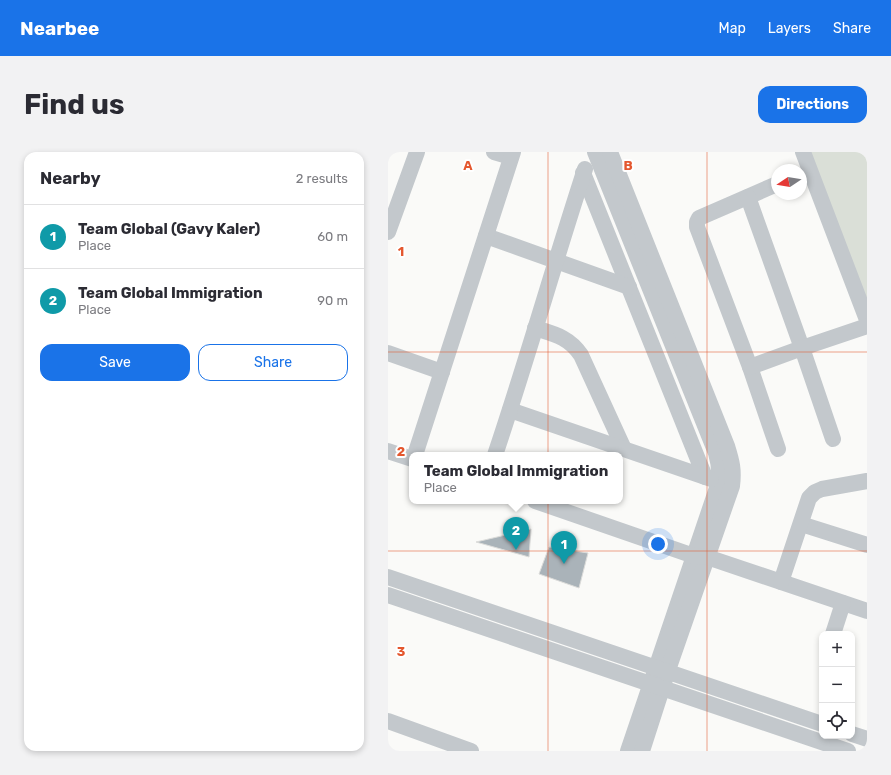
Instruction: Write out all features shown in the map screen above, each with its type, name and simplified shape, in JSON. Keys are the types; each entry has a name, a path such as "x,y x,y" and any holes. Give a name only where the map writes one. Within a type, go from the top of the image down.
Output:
{"street":[{"path":"388,232 391,213 417,152"},
{"path":"416,452 512,155 494,152"},
{"path":"496,452 590,152"},
{"path":"595,152 716,453 719,464 712,480 701,556"},
{"path":"610,152 732,461 734,473 732,486 701,556 656,686 628,751"},
{"path":"803,152 804,164"},
{"path":"583,173 629,287 712,480"},
{"path":"807,176 867,320"},
{"path":"771,187 699,218 697,227 750,367 778,449"},
{"path":"748,197 833,439"},
{"path":"486,236 629,287"},
{"path":"750,367 867,326"},
{"path":"535,328 565,338 575,346 581,355 624,449"},
{"path":"388,353 442,372"},
{"path":"510,410 712,480"},
{"path":"388,451 409,458"},
{"path":"781,582 809,498 815,492 822,489 867,482"},
{"path":"544,504 867,611"},
{"path":"801,524 867,545"},
{"path":"388,577 819,723"},
{"path":"388,595 848,751"},
{"path":"834,631 843,603"},
{"path":"642,751 656,686"},
{"path":"388,721 471,751"},
{"path":"855,735 867,739"}],"shaded area":[{"path":"809,152 867,152 867,308"}],"building":[{"path":"531,529 529,557 476,542"},
{"path":"549,547 588,553 579,588 539,574"}],"place":[{"name":"Team Global Immigration","path":"516,550"},
{"name":"Team Global (Gavy Kaler)","path":"564,564"}]}
